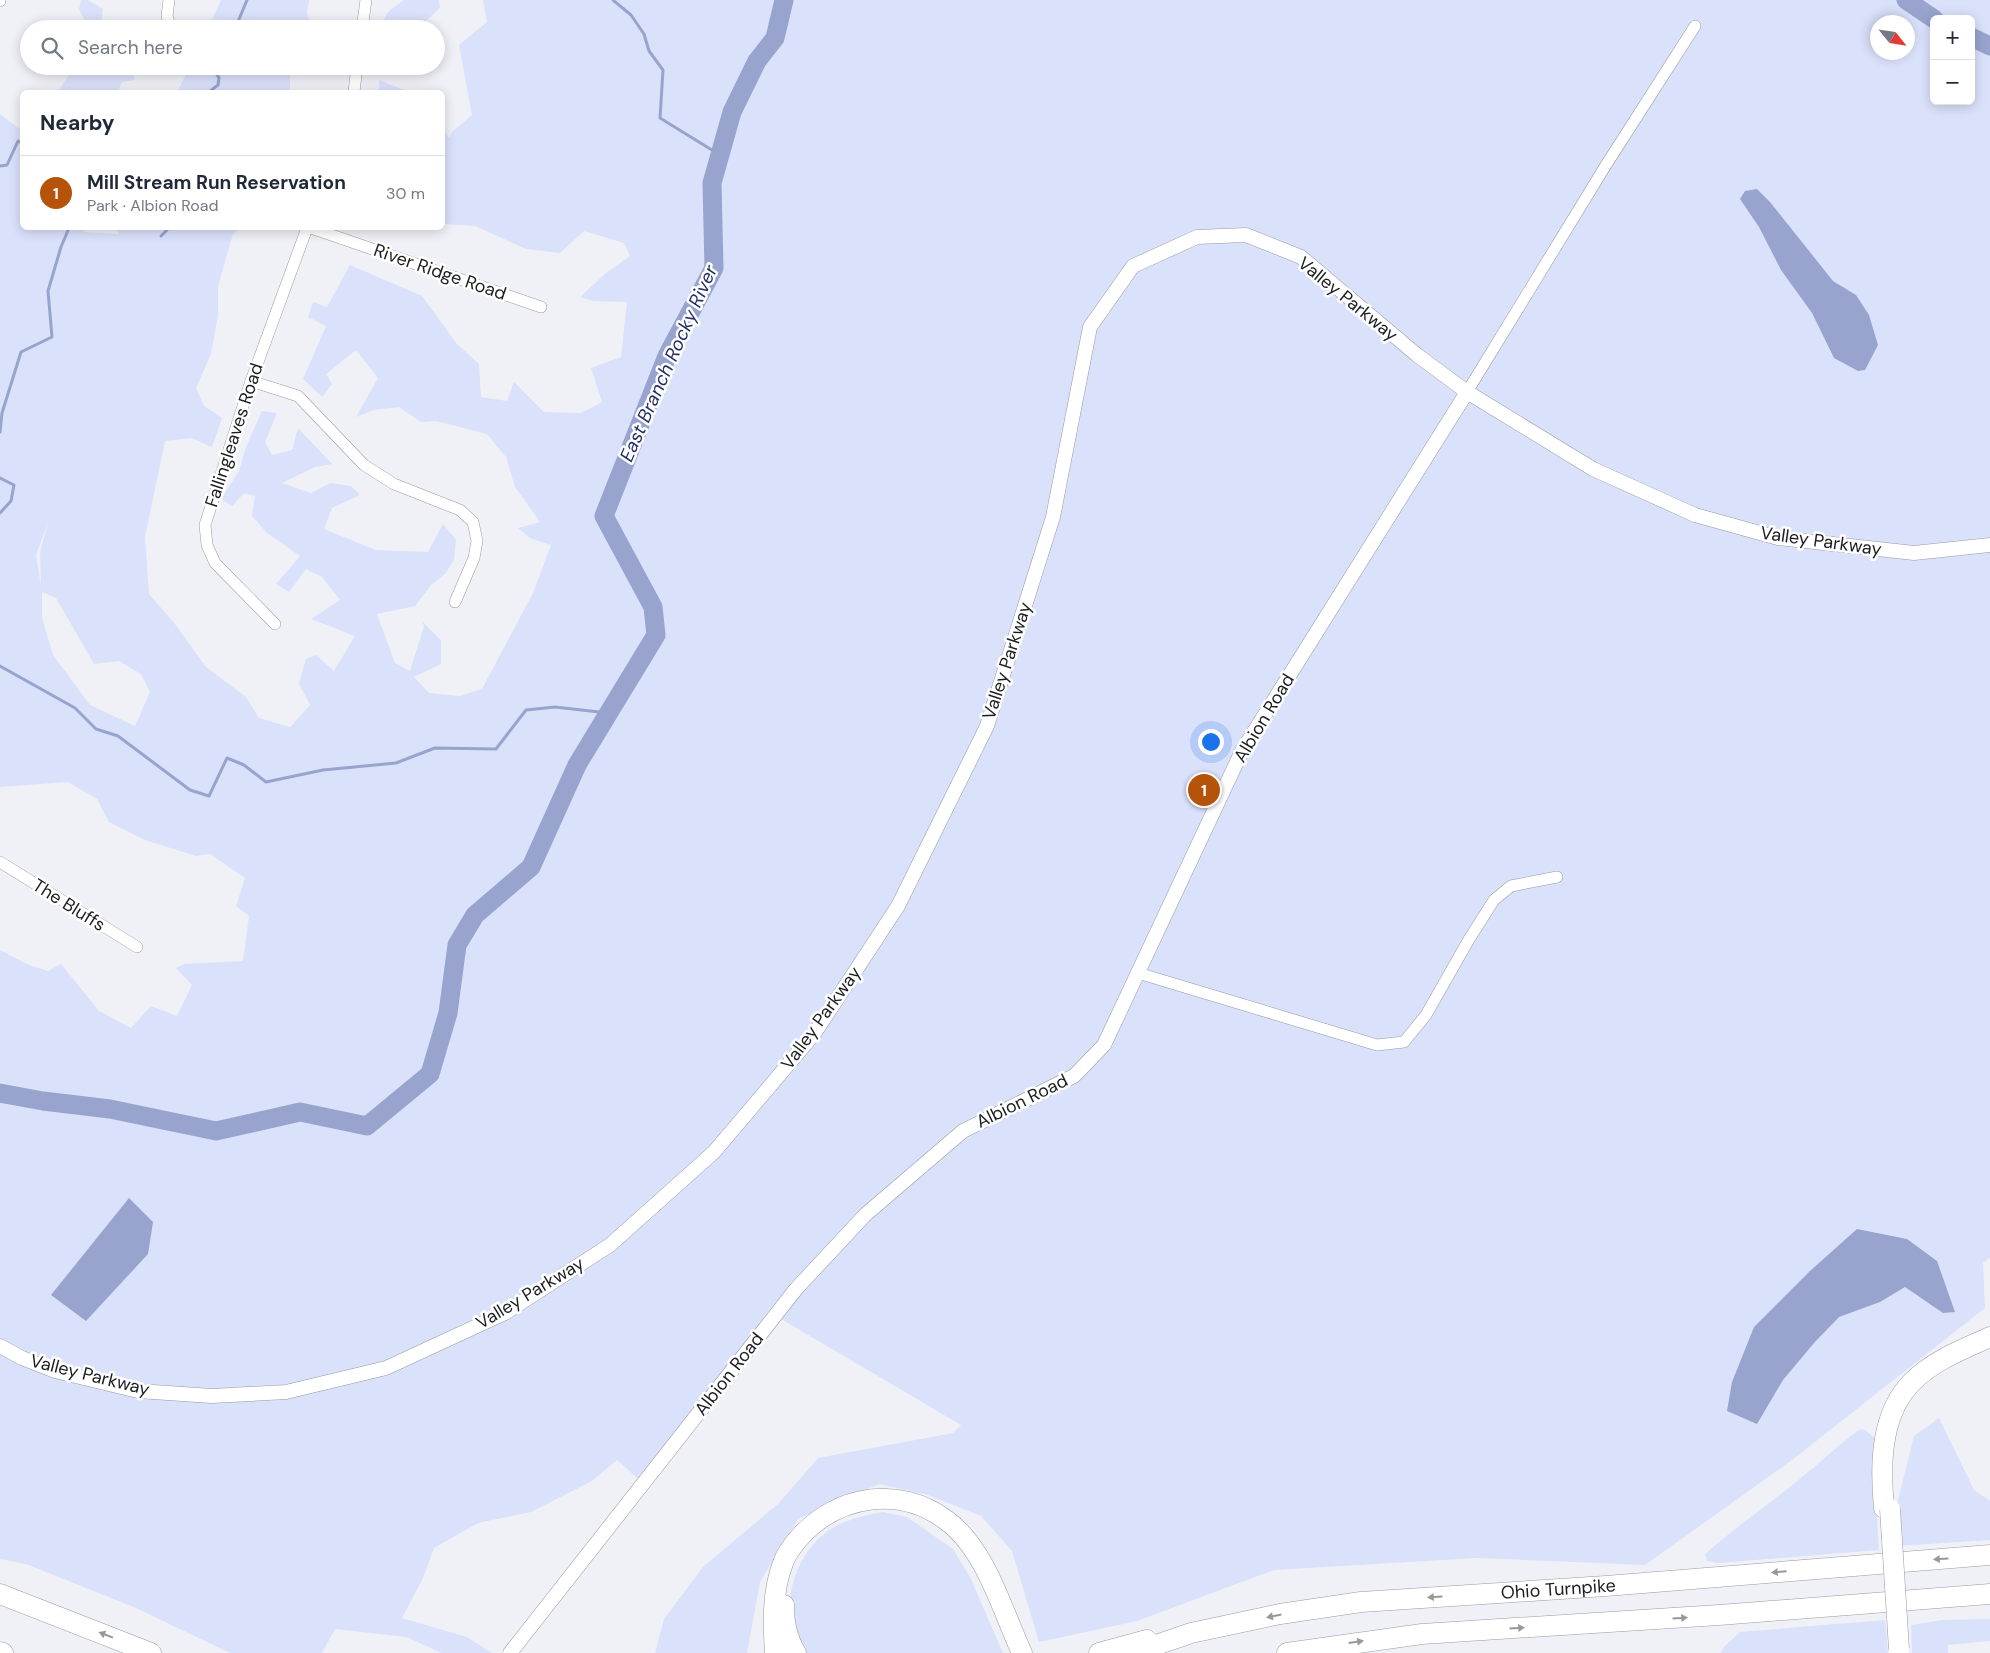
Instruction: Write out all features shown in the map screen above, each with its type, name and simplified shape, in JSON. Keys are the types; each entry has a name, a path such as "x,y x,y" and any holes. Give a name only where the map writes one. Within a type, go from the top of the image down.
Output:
{"highway":[{"path":"1896,1651 1882,1456 1887,1426 1899,1398 1913,1380 1943,1359 1990,1337"},
{"path":"1887,1509 1893,1436 1903,1409 1927,1380 1947,1366 1990,1344"},
{"path":"775,1653 774,1606 777,1582 783,1561 796,1542 809,1527 828,1513 860,1500 896,1499 923,1506 946,1520 966,1538 991,1580 1008,1631 1013,1653"},
{"path":"796,1653 783,1615 784,1594 790,1570 813,1536 828,1524 856,1511 877,1507 900,1509 918,1515 932,1523 962,1550 1022,1653"},
{"name":"Ohio Turnpike","path":"1133,1653 1191,1633 1280,1614 1361,1602 1606,1586 1990,1555"},
{"path":"0,1594 151,1653"},
{"name":"Ohio Turnpike","path":"1287,1653 1422,1634 1719,1615 1990,1594"},
{"path":"1099,1653 1159,1637 1191,1633"}],"street":[{"path":"168,20 169,0"},
{"path":"363,20 366,0"},
{"path":"1467,392 1606,165 1695,26"},
{"path":"354,90 356,75"},
{"name":"Fallingleaves Road","path":"275,624 215,563 207,545 205,525 251,381 306,230"},
{"name":"River Ridge Road","path":"317,230 541,307"},
{"name":"Valley Parkway","path":"0,1346 22,1358 55,1370 138,1391 212,1396 286,1392 386,1368 505,1313 610,1245 714,1152 814,1034 898,906 986,726 1053,517 1090,327 1133,266 1197,237 1246,235 1301,258 1417,355 1467,392 1593,469 1695,514 1778,538 1914,553 1990,545"},
{"path":"251,381 298,396 364,465 394,484 460,510 473,522 477,541 474,558 455,602"},
{"name":"Albion Road","path":"510,1653 796,1289 865,1215 962,1131 1074,1076 1104,1045 1242,751 1467,392"},
{"name":"The Bluffs","path":"0,862 137,947"},
{"path":"1138,973 1377,1045 1404,1042 1426,1015 1468,941 1494,900 1512,886 1558,877"}],"shaded area":[{"path":"81,0 88,0 103,9 101,20 84,20 79,9"},
{"path":"221,0 309,0 307,13 309,20 212,20"},
{"path":"404,0 439,0 440,8 427,20 384,20 389,11"},
{"path":"483,0 1990,0 1990,1258 1983,1263 1985,1308 1792,1460 1645,1565 1476,1558 1274,1570 1137,1621 1039,1642 1012,1551 981,1516 928,1495 879,1484 798,1519 760,1582 747,1653 655,1653 664,1619 703,1567 779,1503 818,1458 953,1433 961,1425 776,1316 644,1484 617,1460 592,1481 531,1512 478,1523 434,1548 423,1578 402,1618 467,1637 492,1653 441,1653 407,1637 335,1629 322,1653 230,1653 136,1608 26,1564 0,1559 0,950 29,965 48,971 61,964 99,1011 131,1028 151,1006 177,1016 192,985 176,968 184,964 243,961 249,916 236,906 245,878 210,854 196,856 145,840 109,822 97,799 68,782 0,787 0,114 20,129 20,230 84,230 84,232 119,234 116,230 238,230 233,234 218,286 218,315 211,354 196,388 204,406 222,418 212,447 192,438 165,441 145,537 149,594 175,624 206,667 246,697 259,718 290,727 310,705 299,684 306,659 316,655 334,671 355,636 311,619 340,600 322,577 306,569 289,592 276,584 300,556 267,533 252,516 255,496 244,493 232,506 221,499 239,471 246,447 262,411 277,413 265,442 272,455 292,450 298,428 332,464 315,467 282,483 311,493 330,483 351,486 360,495 332,508 324,529 376,550 428,552 443,524 456,540 454,560 445,574 431,585 415,606 377,614 395,663 410,671 424,626 422,621 441,640 441,664 414,677 429,693 460,696 482,689 533,593 551,545 530,538 518,528 540,522 515,487 506,457 487,434 436,421 421,422 399,407 374,410 356,417 378,378 356,350 326,374 332,384 322,397 303,379 326,326 308,317 313,302 327,307 350,265 422,296 457,344 479,364 481,397 507,401 514,382 544,412 581,413 602,402 591,368 621,357 627,302 593,301 580,297 606,273 630,256 624,243 584,231 560,253 526,249 475,226 445,224 445,131 449,138 453,131 472,115 459,45 487,22","holes":["48,523 40,552 41,586 36,555","42,592 56,598 94,664 119,661 141,674 150,692 135,726 90,705 53,655 42,618"]},
{"path":"68,75 133,75 135,80 122,82 119,90 59,90"},
{"path":"186,75 290,75 290,90 178,90"},
{"path":"379,80 404,90 379,90"},
{"path":"1939,1418 1974,1490 1990,1501 1990,1540 1898,1546 1896,1508 1914,1436"},
{"path":"1860,1429 1865,1430 1877,1440 1875,1488 1879,1550 1718,1563 1707,1561 1705,1554"},
{"path":"883,1512 907,1517 953,1549 970,1577 1003,1653 803,1653 792,1625 790,1604 794,1579 805,1556 812,1546 831,1529 856,1518"},
{"path":"1990,1619 1990,1641 1948,1645 1948,1653 1912,1653 1911,1625 1943,1620"},
{"path":"1885,1620 1888,1653 1721,1653 1724,1647 1740,1632"}],"water":[{"path":"1757,189 1770,202 1833,281 1856,295 1869,315 1878,345 1865,370 1858,371 1834,358 1812,313 1781,270 1759,227 1740,199 1745,191"},
{"path":"129,1198 153,1222 148,1254 86,1321 51,1295"},
{"path":"1857,1229 1907,1239 1937,1261 1955,1312 1943,1313 1905,1287 1880,1302 1839,1317 1783,1380 1757,1424 1727,1411 1732,1382 1754,1327 1810,1271"}],"waterway":[{"path":"239,20 247,0"},
{"path":"613,0 631,15 644,34 649,51 663,70 660,118 720,155"},
{"name":"East Branch Rocky River","path":"0,1093 43,1101 110,1109 216,1131 300,1112 367,1126 430,1074 448,1013 457,945 475,915 531,867 577,765 656,635 653,607 604,516 667,356 714,268 712,183 732,112 757,61 775,38 784,0"},
{"name":"East Branch Rocky River","path":"1906,0 1930,16"},
{"name":"East Branch Rocky River","path":"1975,39 1990,46"},
{"path":"212,90 218,85 219,78 217,75"},
{"path":"0,166 7,165 18,141 20,142"},
{"path":"0,432 2,413 21,352 52,337 48,291 68,230"},
{"path":"161,236 167,230"},
{"path":"0,478 14,485 11,501 0,513"},
{"path":"0,666 75,708 96,729 118,736 190,790 209,796 227,758 244,765 266,782 323,770 396,763 435,748 496,749 526,710 555,707 608,713"}],"place":[{"name":"Mill Stream Run Reservation","path":"1204,790"}]}
